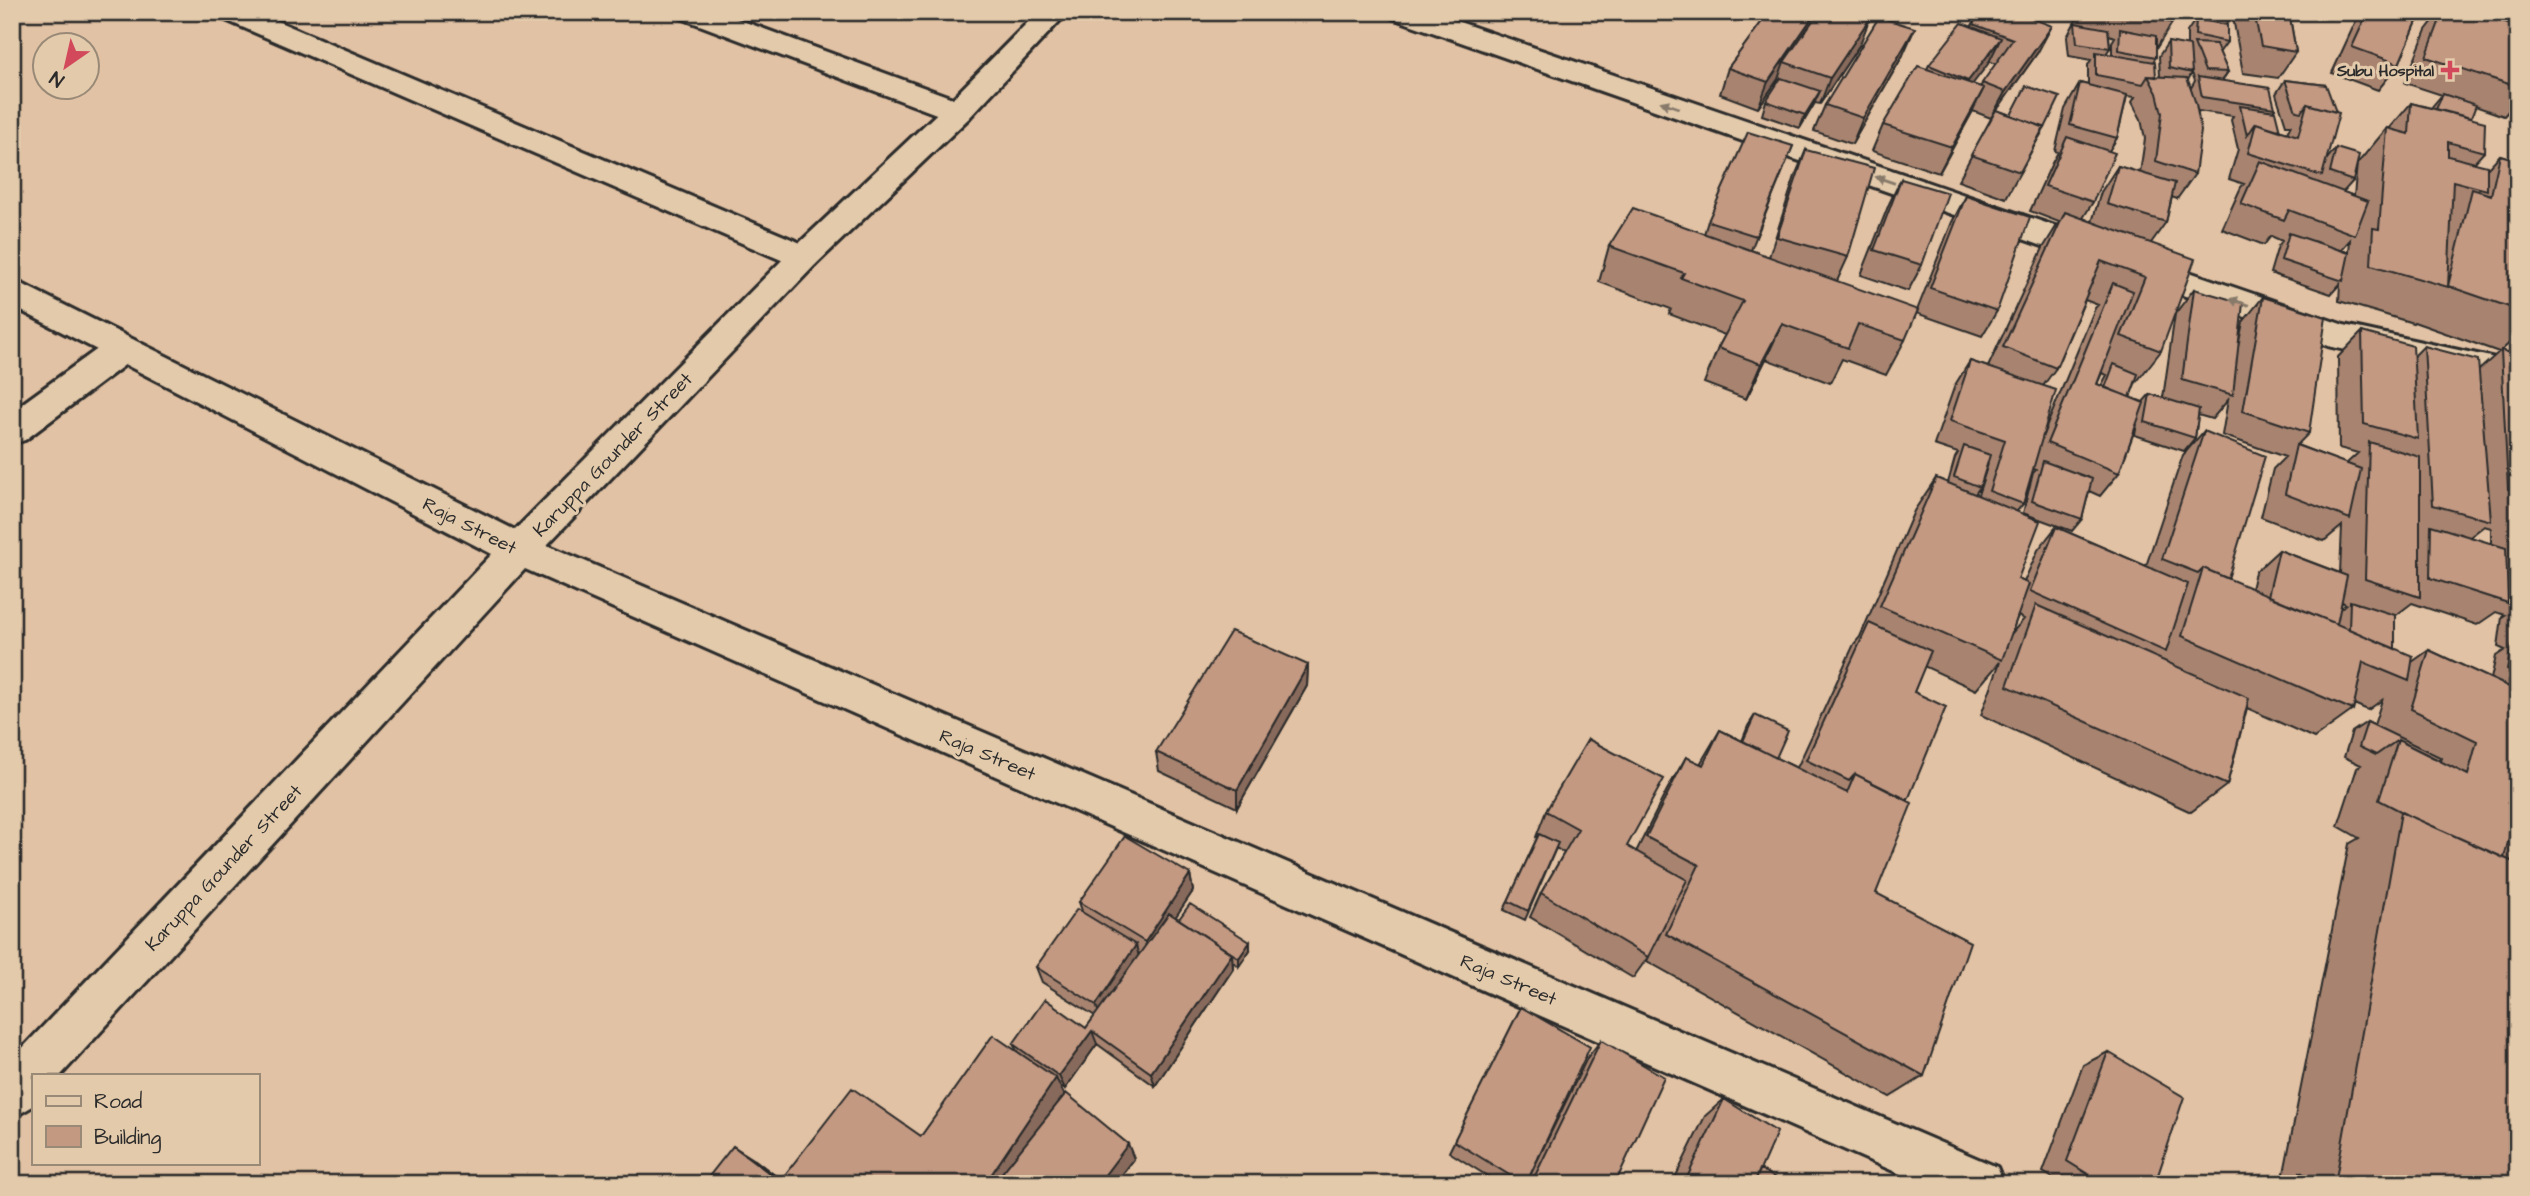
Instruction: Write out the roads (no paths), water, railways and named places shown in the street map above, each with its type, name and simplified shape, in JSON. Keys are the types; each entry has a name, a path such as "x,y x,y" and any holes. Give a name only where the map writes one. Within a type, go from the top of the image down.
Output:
{"main road":[{"path":"231,12 804,257"},
{"path":"691,12 958,111"},
{"name":"Karuppa Gounder Street","path":"12,1094 519,550 804,257 958,111 1054,12"},
{"path":"1402,12 2340,337 2518,376"},
{"name":"Raja Street","path":"12,291 519,550 1980,1184"},
{"path":"12,430 122,349"}],"place":[{"name":"Subu Hospital","path":"2450,70"}]}
